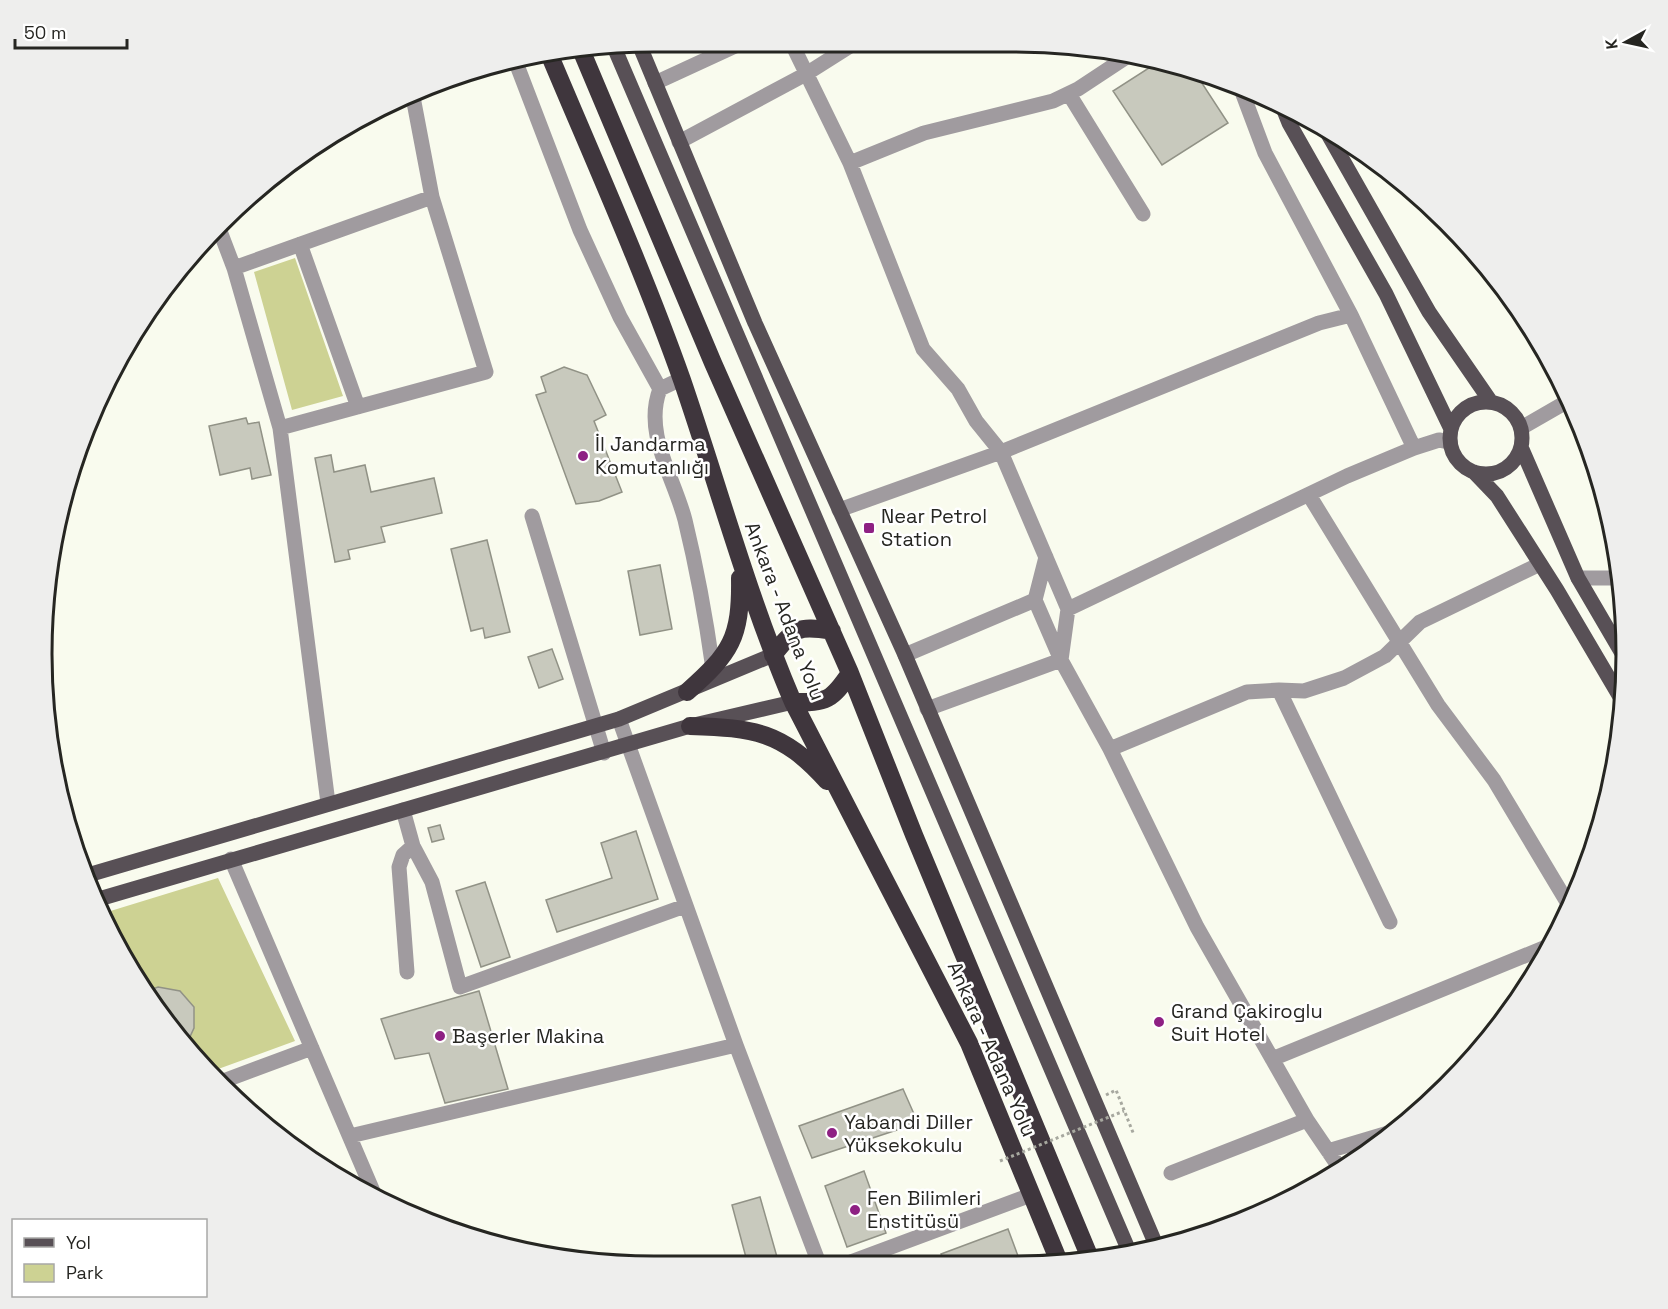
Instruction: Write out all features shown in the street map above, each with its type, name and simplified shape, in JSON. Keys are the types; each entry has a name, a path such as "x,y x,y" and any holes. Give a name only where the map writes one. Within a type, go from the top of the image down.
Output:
{"highway":[{"name":"Ankara - Adana Yolu","path":"584,57 712,363 850,673 1087,1251"},
{"name":"Ankara - Adana Yolu","path":"552,62 632,250 681,379 773,655 793,702 969,1043 1056,1255"},
{"path":"687,692 714,669 727,653 741,614 740,561"},
{"path":"773,655 790,634 807,627 832,631"},
{"path":"793,702 819,703 835,695 850,673"},
{"path":"690,726 736,727 771,736 801,754 843,798"}],"main road":[{"path":"643,53 755,323 905,655 1154,1240"},
{"path":"617,54 881,666 1127,1246"},
{"path":"1287,119 1386,294 1450,436 1455,457 1463,467 1474,472 1492,474 1506,469 1516,459 1521,447 1521,428 1509,410 1491,402 1473,404 1463,411 1450,436"},
{"path":"1334,145 1429,312 1491,402"},
{"path":"1521,447 1578,578 1615,642"},
{"path":"1474,472 1497,496 1614,688"},
{"path":"94,873 619,719 773,655"},
{"path":"881,666 905,655"},
{"path":"104,898 690,726 793,702"},
{"path":"903,719 927,709"}],"street":[{"path":"655,82 722,52"},
{"path":"796,52 850,163 923,349 958,388 976,421 1001,452 1068,609 1061,660"},
{"path":"679,142 806,74 841,52"},
{"path":"850,163 924,133 1036,105 1069,94 1118,62"},
{"path":"518,68 580,230 620,317 660,389"},
{"path":"1069,94 1143,214"},
{"path":"1245,98 1264,153 1351,315 1414,448"},
{"path":"280,428 486,372 432,198 414,103"},
{"path":"234,268 432,198"},
{"path":"222,237 234,268 280,428 328,803"},
{"path":"300,244 358,407"},
{"path":"839,510 1001,452 1319,323 1351,315"},
{"path":"681,379 660,389 653,405 654,421 665,465 684,518 703,599 714,669"},
{"path":"1521,428 1561,405"},
{"path":"1068,609 1309,495 1414,448 1450,436"},
{"path":"1309,495 1438,705 1494,780 1564,897"},
{"path":"532,516 604,753"},
{"path":"1046,557 1035,600 1061,660 1110,749 1197,927 1307,1120 1336,1162"},
{"path":"1110,749 1247,692 1304,691 1344,678 1385,656 1420,622 1540,564"},
{"path":"1578,578 1610,578"},
{"path":"905,655 1035,600"},
{"path":"927,709 1061,660"},
{"path":"1279,690 1389,922"},
{"path":"619,719 685,906 816,1256"},
{"path":"403,810 413,846 432,882 460,987 685,906"},
{"path":"406,972 399,867 403,855 413,846"},
{"path":"231,859 370,1185"},
{"path":"1272,1059 1538,950"},
{"path":"350,1136 736,1044"},
{"path":"228,1079 312,1048"},
{"path":"1171,1173 1307,1120"},
{"path":"1328,1151 1372,1138"},
{"path":"867,1256 1031,1195"}],"path":[{"path":"1116,1090 1134,1135"},
{"path":"1000,1161 1124,1111"}],"green space":[{"path":"295,258 343,396 292,410 254,272"},
{"path":"218,878 295,1041 219,1069 177,1021 154,989 133,956 110,911"}],"building":[{"path":"1149,68 1169,73 1201,82 1228,123 1162,165 1113,91"},
{"name":"İl Jandarma Komutanlığı","path":"564,367 587,375 606,415 594,421 622,492 599,501 576,504 536,395 546,392 541,377"},
{"path":"246,418 248,424 259,422 271,475 252,479 250,468 220,475 209,426"},
{"path":"331,455 334,472 365,465 371,492 434,478 442,513 381,527 385,542 348,550 350,559 335,562 315,458"},
{"path":"487,540 510,632 485,638 483,628 471,631 451,549"},
{"path":"660,565 672,629 640,635 628,571"},
{"path":"552,649 563,679 539,688 528,657"},
{"path":"440,825 444,839 432,842 428,828"},
{"path":"636,831 658,899 557,932 546,900 612,878 601,843"},
{"path":"485,882 510,957 481,967 456,891"},
{"path":"158,987 180,991 194,1007 194,1028 190,1037 177,1021 154,989"},
{"name":"Başerler Makina","path":"479,991 508,1089 445,1103 429,1053 395,1059 381,1019"},
{"path":"903,1089 918,1123 812,1158 799,1126"},
{"name":"Fen Bilimleri Enstitüsü","path":"864,1171 886,1233 847,1247 825,1186"},
{"path":"760,1197 777,1256 746,1256 732,1205"},
{"path":"1008,1229 1018,1256 942,1256 941,1254"}],"place":[{"name":"İl Jandarma Komutanlığı","path":"583,456"},
{"name":"Near Petrol Station","path":"869,528"},
{"name":"Grand Çakiroglu Suit Hotel","path":"1159,1022"},
{"name":"Başerler Makina","path":"440,1036"},
{"name":"Yabandi Diller Yüksekokulu","path":"832,1133"},
{"name":"Fen Bilimleri Enstitüsü","path":"855,1210"}]}
